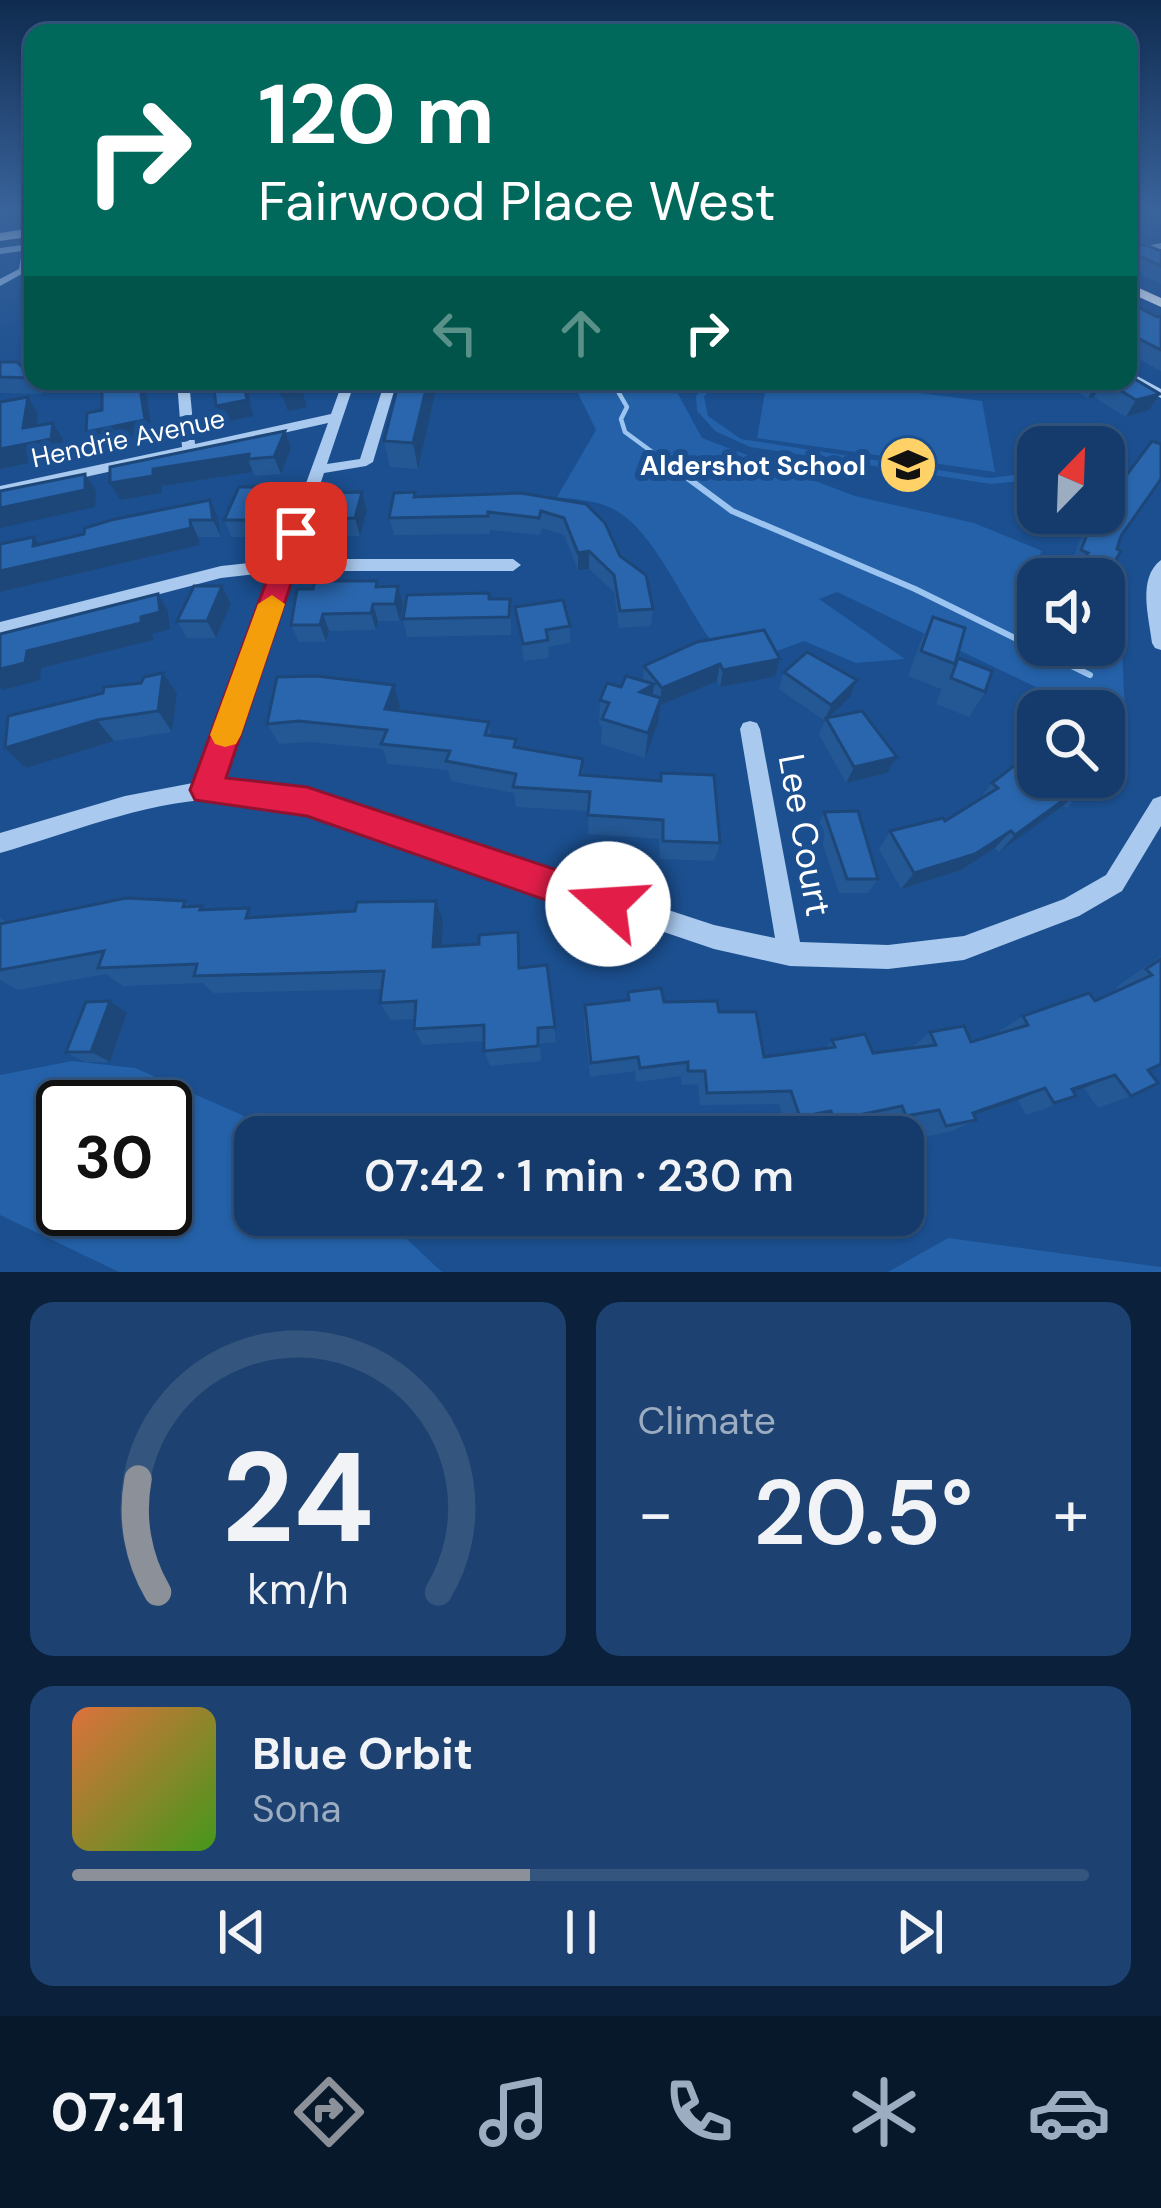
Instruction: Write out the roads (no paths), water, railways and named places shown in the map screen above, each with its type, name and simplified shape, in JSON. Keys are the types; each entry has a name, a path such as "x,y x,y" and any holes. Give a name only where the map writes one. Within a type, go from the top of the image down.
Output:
{"street":[{"path":"184,390 189,449"},
{"path":"206,790 347,390"},
{"path":"318,470 366,462 388,390"},
{"name":"Hendrie Avenue","path":"0,491 337,417"},
{"path":"0,629 221,572 285,565 513,565"},
{"path":"1161,566 1154,591 1161,643"},
{"name":"Lee Court","path":"750,729 790,954"},
{"path":"0,844 100,811 206,790 307,802 650,920 790,954 888,956 964,948 1012,934 1114,883 1161,806"}],"waterway":[{"path":"617,390 627,407 621,419 625,432 693,482"},
{"path":"689,479 732,511 915,589 1090,675"}],"place":[{"name":"Aldershot School","path":"908,465"}]}
